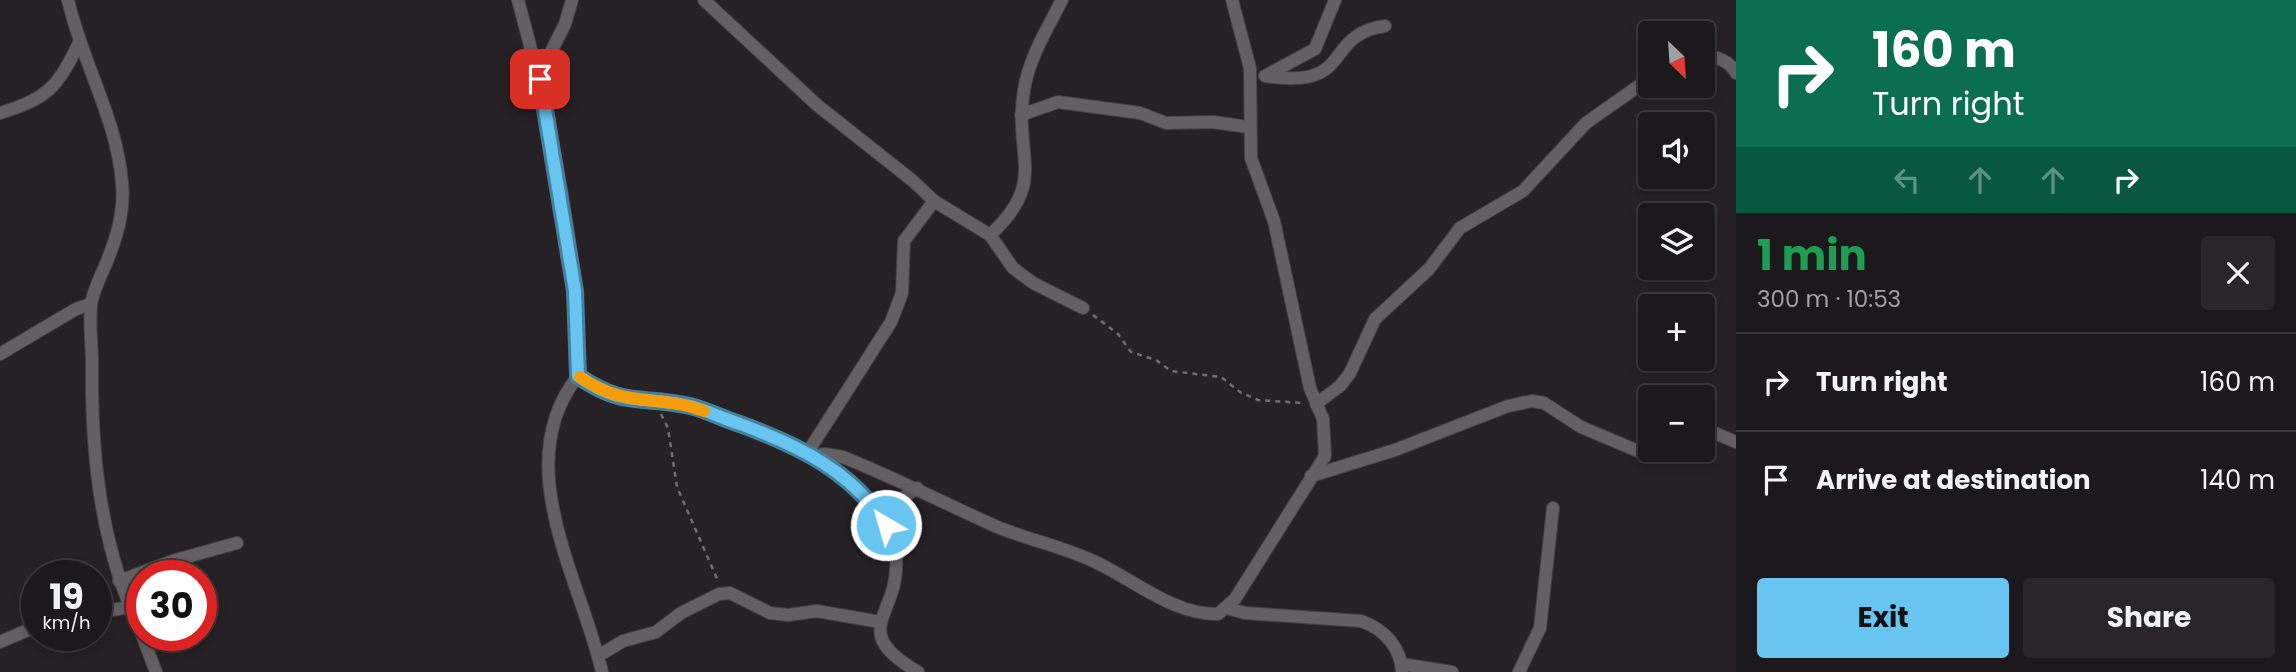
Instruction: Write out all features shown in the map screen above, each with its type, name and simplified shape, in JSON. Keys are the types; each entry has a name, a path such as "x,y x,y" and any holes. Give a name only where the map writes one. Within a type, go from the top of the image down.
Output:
{"street":[{"path":"68,0 79,43 113,134 122,182 123,207 113,246 91,304 94,463 119,581 126,599"},
{"path":"518,0 539,76 575,291 578,376 564,394 548,446 548,466 556,523 602,672"},
{"path":"539,76 565,24 572,0"},
{"path":"704,0 817,104 913,181 933,201 990,235 1013,268 1033,283 1083,308"},
{"path":"990,235 1011,216 1026,184 1021,115 1029,69 1062,0"},
{"path":"811,454 843,457 917,488 994,525 1115,570 1153,595 1205,614 1218,614 1227,608 1325,456 1323,419 1291,313 1274,221 1251,158 1248,127 1251,81 1233,0"},
{"path":"1251,81 1266,76 1315,49 1335,0"},
{"path":"1266,76 1309,79 1324,74 1357,33 1385,26"},
{"path":"0,113 24,107 55,87 79,43"},
{"path":"1715,58 1735,67"},
{"path":"1317,406 1340,386 1350,373 1375,319 1429,269 1460,228 1523,191 1587,123 1638,87"},
{"path":"1021,115 1058,102 1140,113 1166,123 1213,122 1248,127"},
{"path":"811,454 891,322 902,293 904,241 933,201"},
{"path":"0,355 76,309 91,304"},
{"path":"578,376 617,398 691,406 771,435 811,454 849,482 876,509 886,525 896,557 896,575 880,622 885,648 918,672"},
{"path":"1311,475 1395,450 1508,405 1532,401 1544,402 1581,427 1638,451"},
{"path":"1715,433 1736,442"},
{"path":"886,525 901,499 917,488"},
{"path":"1519,672 1540,628 1553,508"},
{"path":"119,581 172,561 237,543"},
{"path":"598,656 623,641 656,632 681,613 730,593 770,612 788,615 817,611 880,622"},
{"path":"1227,608 1245,613 1361,621 1379,628 1391,642 1401,668 1452,672"},
{"path":"0,642 21,633"},
{"path":"148,651 156,672"}],"path":[{"path":"1083,308 1118,334 1131,352 1156,360 1171,371 1194,376 1211,374 1247,396 1267,402 1297,401 1317,406"},
{"path":"655,401 668,428 677,487 708,551 722,594"}],"slow traffic":[{"path":"580,377 617,398 661,401 704,411"}],"route":[{"path":"540,79 575,291 578,376 617,398 691,406 804,450 838,471 876,509 886,525"}]}
